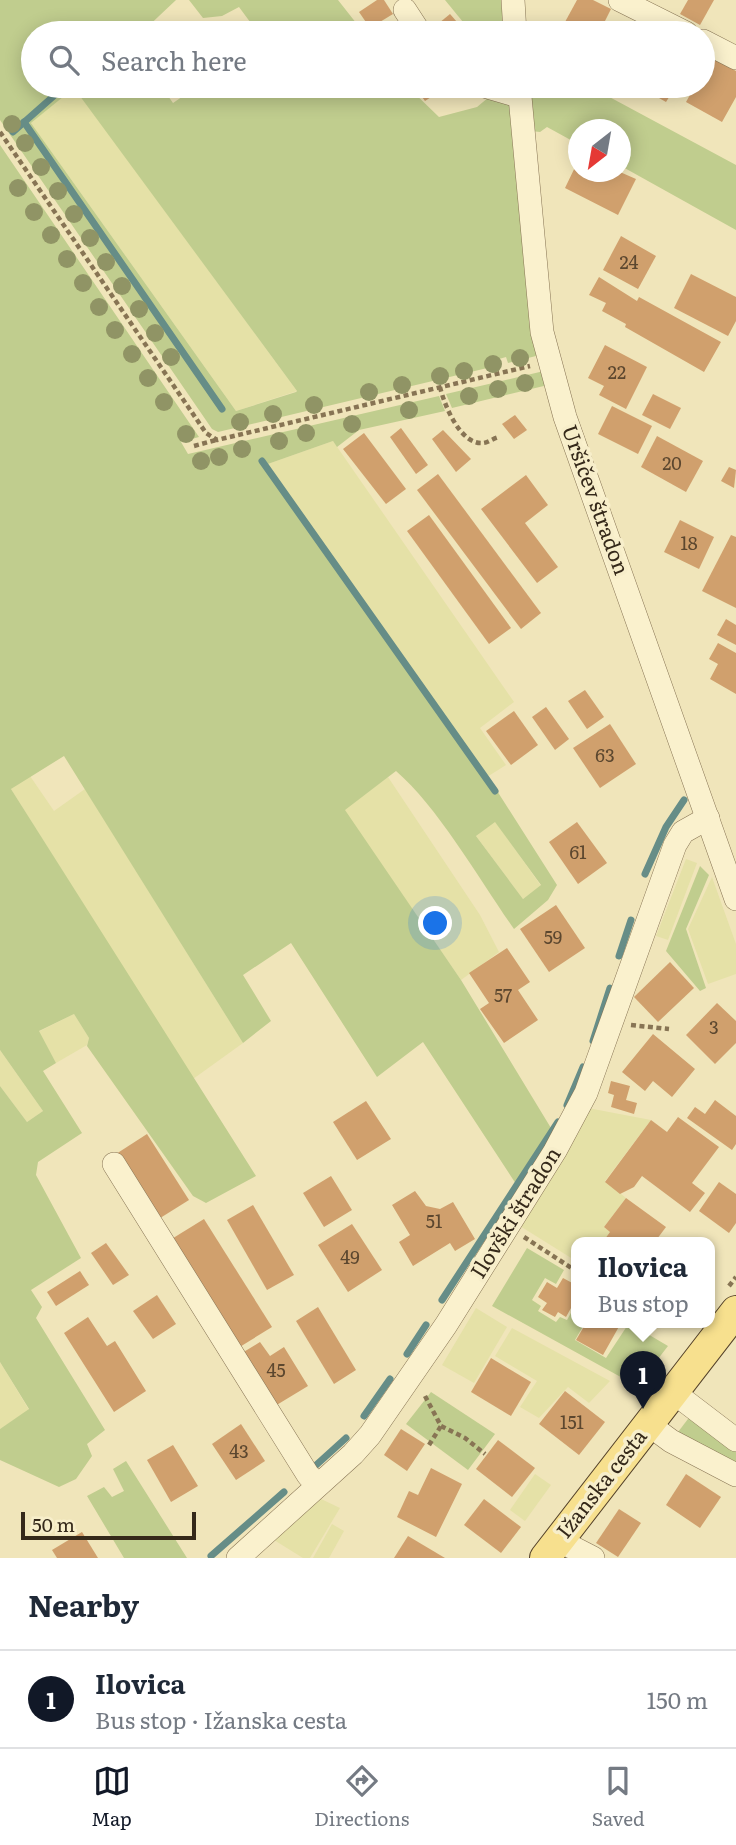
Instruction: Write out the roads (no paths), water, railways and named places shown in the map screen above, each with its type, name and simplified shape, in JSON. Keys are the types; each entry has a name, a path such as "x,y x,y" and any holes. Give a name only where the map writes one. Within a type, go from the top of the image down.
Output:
{"main road":[{"name":"Ižanska cesta","path":"551,1549 735,1314"}],"street":[{"path":"513,0 515,21"},
{"path":"620,0 662,21"},
{"path":"405,10 412,21"},
{"path":"715,47 736,58"},
{"name":"Uršičev štradon","path":"520,98 542,332 549,362 565,417 736,899"},
{"name":"Ilovški štradon","path":"238,1558 370,1435 414,1374 509,1227 586,1093 675,845 683,832 708,818"},
{"path":"114,1164 307,1475 318,1485"},
{"path":"673,1392 736,1440"},
{"path":"649,1424 671,1441 736,1475"},
{"path":"551,1549 593,1558"}],"waterway":[{"path":"13,132 51,98"},
{"path":"24,122 222,409"},
{"path":"262,461 495,791"},
{"path":"645,874 666,827 684,800"},
{"path":"619,956 631,920"},
{"path":"593,1041 610,988"},
{"path":"567,1105 583,1067"},
{"path":"442,1300 558,1122"},
{"path":"407,1354 426,1325"},
{"path":"364,1416 390,1379"},
{"path":"314,1467 346,1438"},
{"path":"211,1556 284,1492"}],"place":[{"name":"Ilovica","path":"643,1409"}]}
